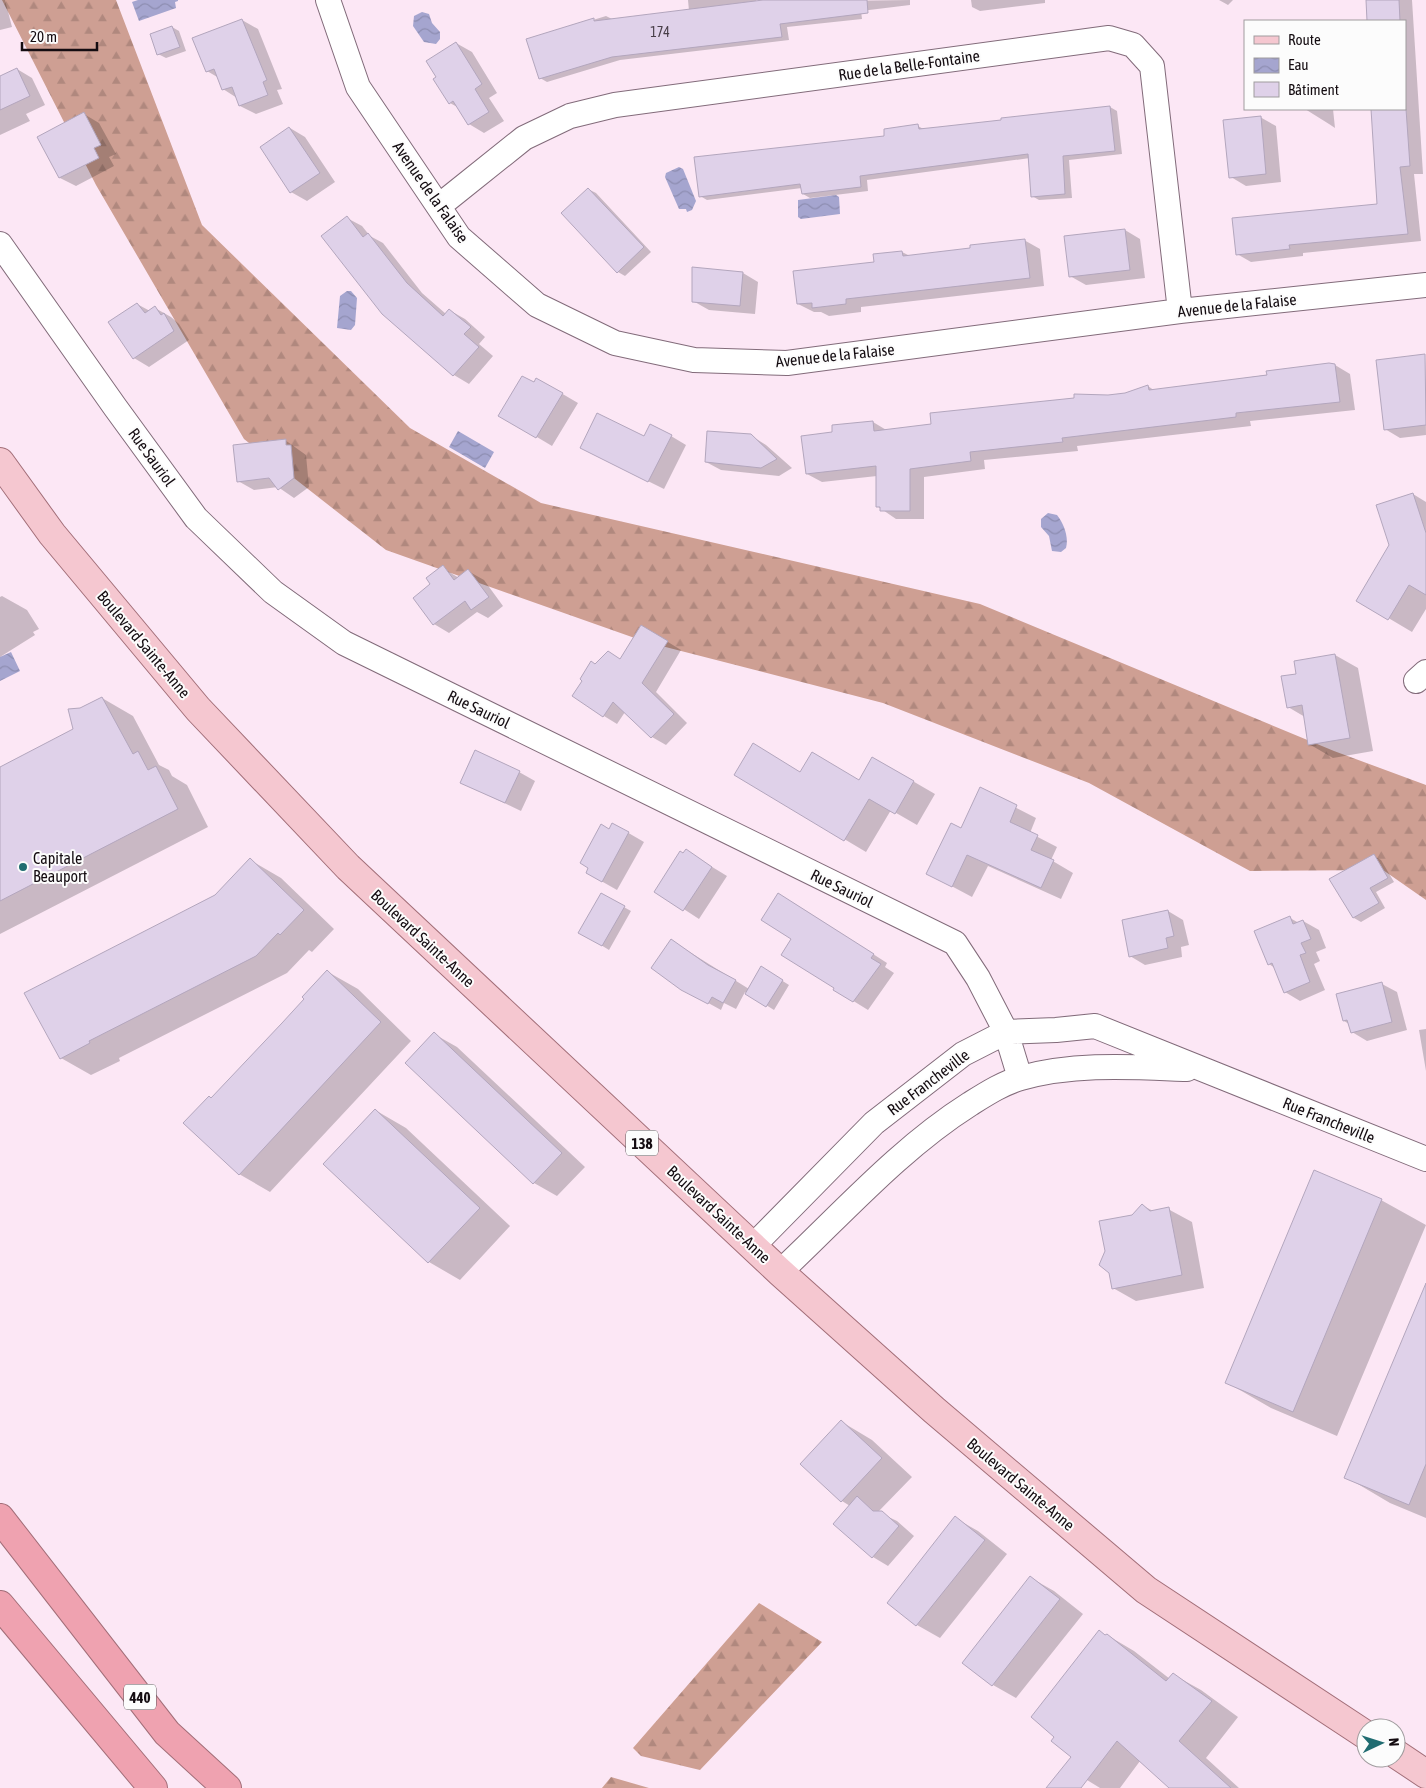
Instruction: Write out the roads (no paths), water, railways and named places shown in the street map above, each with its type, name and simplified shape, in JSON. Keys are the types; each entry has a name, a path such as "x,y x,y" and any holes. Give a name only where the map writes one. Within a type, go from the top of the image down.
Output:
{"highway":[{"path":"0,1501 62,1598"},
{"name":"440","path":"0,1518 168,1733 227,1788"},
{"path":"0,1605 153,1788"}],"main road":[{"name":"Boulevard Sainte-Anne","path":"0,462 52,534 198,709 341,860 780,1272 934,1410 1146,1590 1356,1728"},
{"path":"1406,1761 1426,1774"}],"street":[{"name":"Avenue de la Falaise","path":"328,0 358,88 459,237 537,305 615,343 694,360 787,363 1180,311 1426,285"},
{"name":"Rue de la Belle-Fontaine","path":"439,206 524,138 570,116 624,104 1109,38 1133,45 1152,66 1180,311"},
{"name":"Rue Sauriol","path":"0,244 196,518 273,592 344,643 955,943 978,978 1006,1032 1020,1078"},
{"name":"Rue Francheville","path":"753,1246 801,1194 874,1123 963,1054 1006,1032 1095,1026 1426,1159"},
{"name":"Rue Francheville","path":"780,1272 904,1154 953,1115 989,1092 1020,1078 1088,1066 1203,1069"}],"water":[{"path":"138,0 178,1 175,2 176,8 139,21 132,2"},
{"path":"422,12 429,14 432,23 440,32 440,39 436,44 424,42 413,26 414,16"},
{"path":"679,167 683,169 696,201 692,210 687,212 686,209 679,209 665,177 666,173"},
{"path":"836,195 839,197 840,214 801,219 798,217 798,200"},
{"path":"347,291 351,291 357,298 355,325 351,330 337,328 340,296"},
{"path":"458,431 494,452 485,468 449,447"},
{"path":"1048,513 1057,515 1065,531 1067,539 1066,548 1061,552 1052,551 1049,536 1041,527 1041,519"},
{"path":"11,652 20,671 0,681 0,657"}],"place":[{"name":"Capitale Beauport","path":"23,867"}]}
